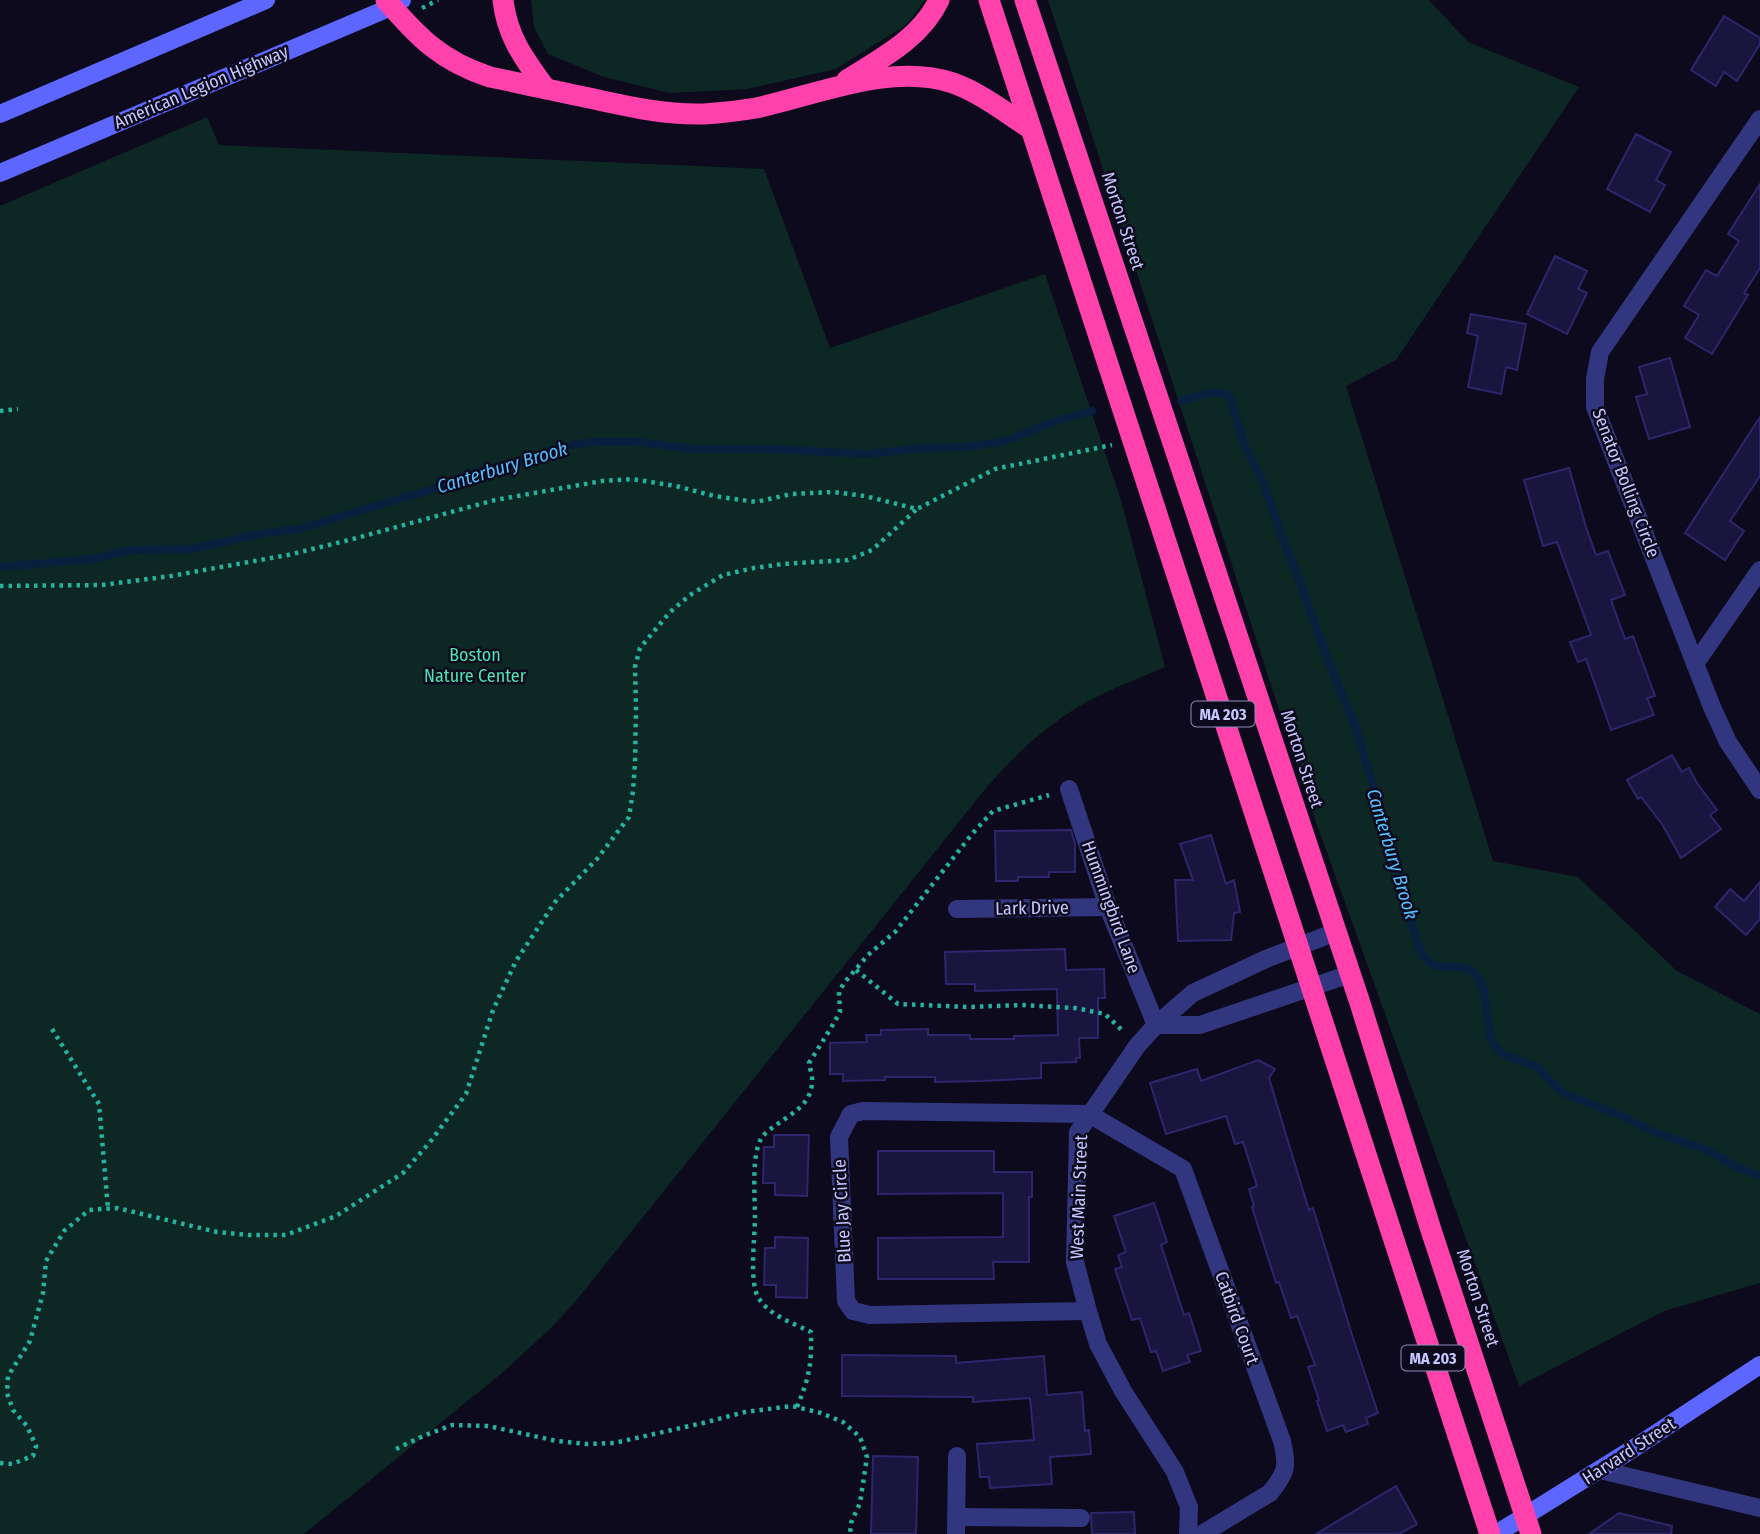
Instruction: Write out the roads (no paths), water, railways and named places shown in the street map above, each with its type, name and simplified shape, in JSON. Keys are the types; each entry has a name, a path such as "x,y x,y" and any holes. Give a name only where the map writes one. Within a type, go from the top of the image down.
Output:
{"highway":[{"path":"503,0 512,37 546,89"},
{"path":"840,85 915,34 931,16 939,0"},
{"name":"MA 203","path":"989,0 1490,1534"},
{"name":"Morton Street","path":"1025,0 1350,974 1528,1525"},
{"path":"393,2 425,42 454,62 490,77 654,111 702,114 757,108 840,85 901,77 923,77 943,80 974,93 1031,129"}],"main road":[{"path":"0,114 266,0"},
{"name":"American Legion Highway","path":"0,173 393,2"},
{"name":"Harvard Street","path":"1496,1534 1528,1525 1600,1470 1760,1365"}],"street":[{"name":"Senator Bolling Circle","path":"1760,119 1600,352 1595,379 1595,407 1695,664 1728,742 1760,790"},
{"path":"1695,664 1760,570"},
{"name":"Hummingbird Lane","path":"1069,789 1108,907 1156,1025"},
{"name":"Lark Drive","path":"957,909 1108,907"},
{"name":"West Main Street","path":"1188,1534 1189,1507 1175,1472 1123,1391 1098,1344 1074,1262 1078,1132 1137,1045 1193,993 1266,959 1336,932"},
{"path":"1156,1025 1200,1026 1350,974"},
{"name":"Blue Jay Circle","path":"1088,1311 870,1315 853,1311 846,1301 839,1137 851,1114 863,1111 1089,1114"},
{"name":"Catbird Court","path":"1089,1114 1183,1170 1282,1441 1286,1465 1270,1493 1202,1534"},
{"path":"957,1456 956,1525 1081,1518"},
{"path":"1600,1470 1760,1508"}],"waterway":[{"name":"Canterbury Brook","path":"1181,401 1212,393 1230,397 1244,444 1264,484 1328,660 1354,723 1393,850 1409,915 1424,957 1435,966 1471,970 1479,978 1484,990 1490,1035 1494,1045 1504,1055 1536,1066 1566,1094 1649,1130 1707,1150 1738,1168 1760,1176"},
{"name":"Canterbury Brook","path":"0,567 94,559 130,550 191,549 265,533 299,529 431,490 485,469 514,464 577,444 639,442 693,449 770,449 866,454 1001,442 1055,421 1092,411"}],"park label":[{"name":"Boston Nature Center","path":"475,665"}]}
